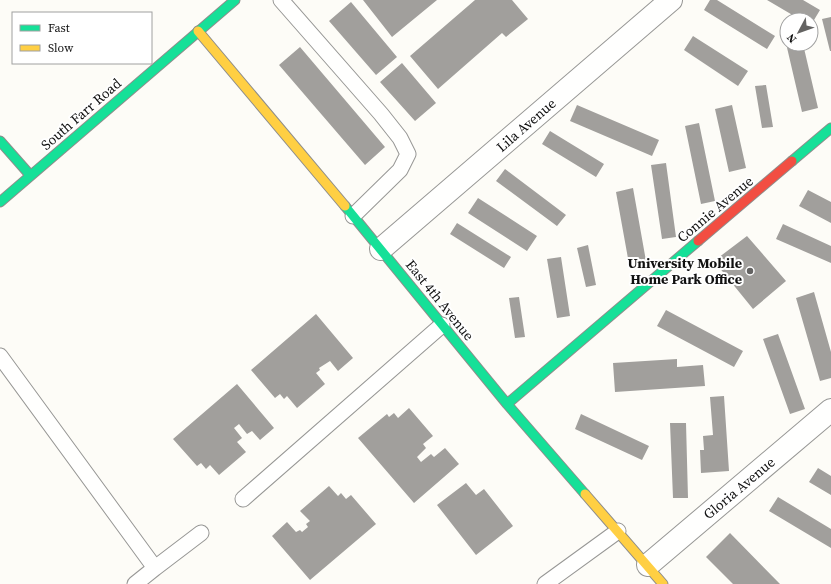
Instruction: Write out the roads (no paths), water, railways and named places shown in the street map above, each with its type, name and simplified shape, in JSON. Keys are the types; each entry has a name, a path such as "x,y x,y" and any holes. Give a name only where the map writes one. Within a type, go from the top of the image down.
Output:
{"street":[{"name":"South Farr Road","path":"0,202 235,0"},
{"name":"Lila Avenue","path":"381,249 672,0"},
{"name":"East 4th Avenue","path":"198,31 381,249 507,404 664,584"},
{"name":"Connie Avenue","path":"507,404 831,128"},
{"path":"0,141 30,175"},
{"name":"Gloria Avenue","path":"648,565 831,410"}],"lane":[{"path":"281,0 400,138 408,154 400,170 353,216"},
{"path":"243,499 442,325"},
{"path":"0,356 155,568"},
{"path":"545,584 618,531"},
{"path":"135,584 201,533"}],"place":[{"name":"University Mobile Home Park Office","path":"750,271"}]}
